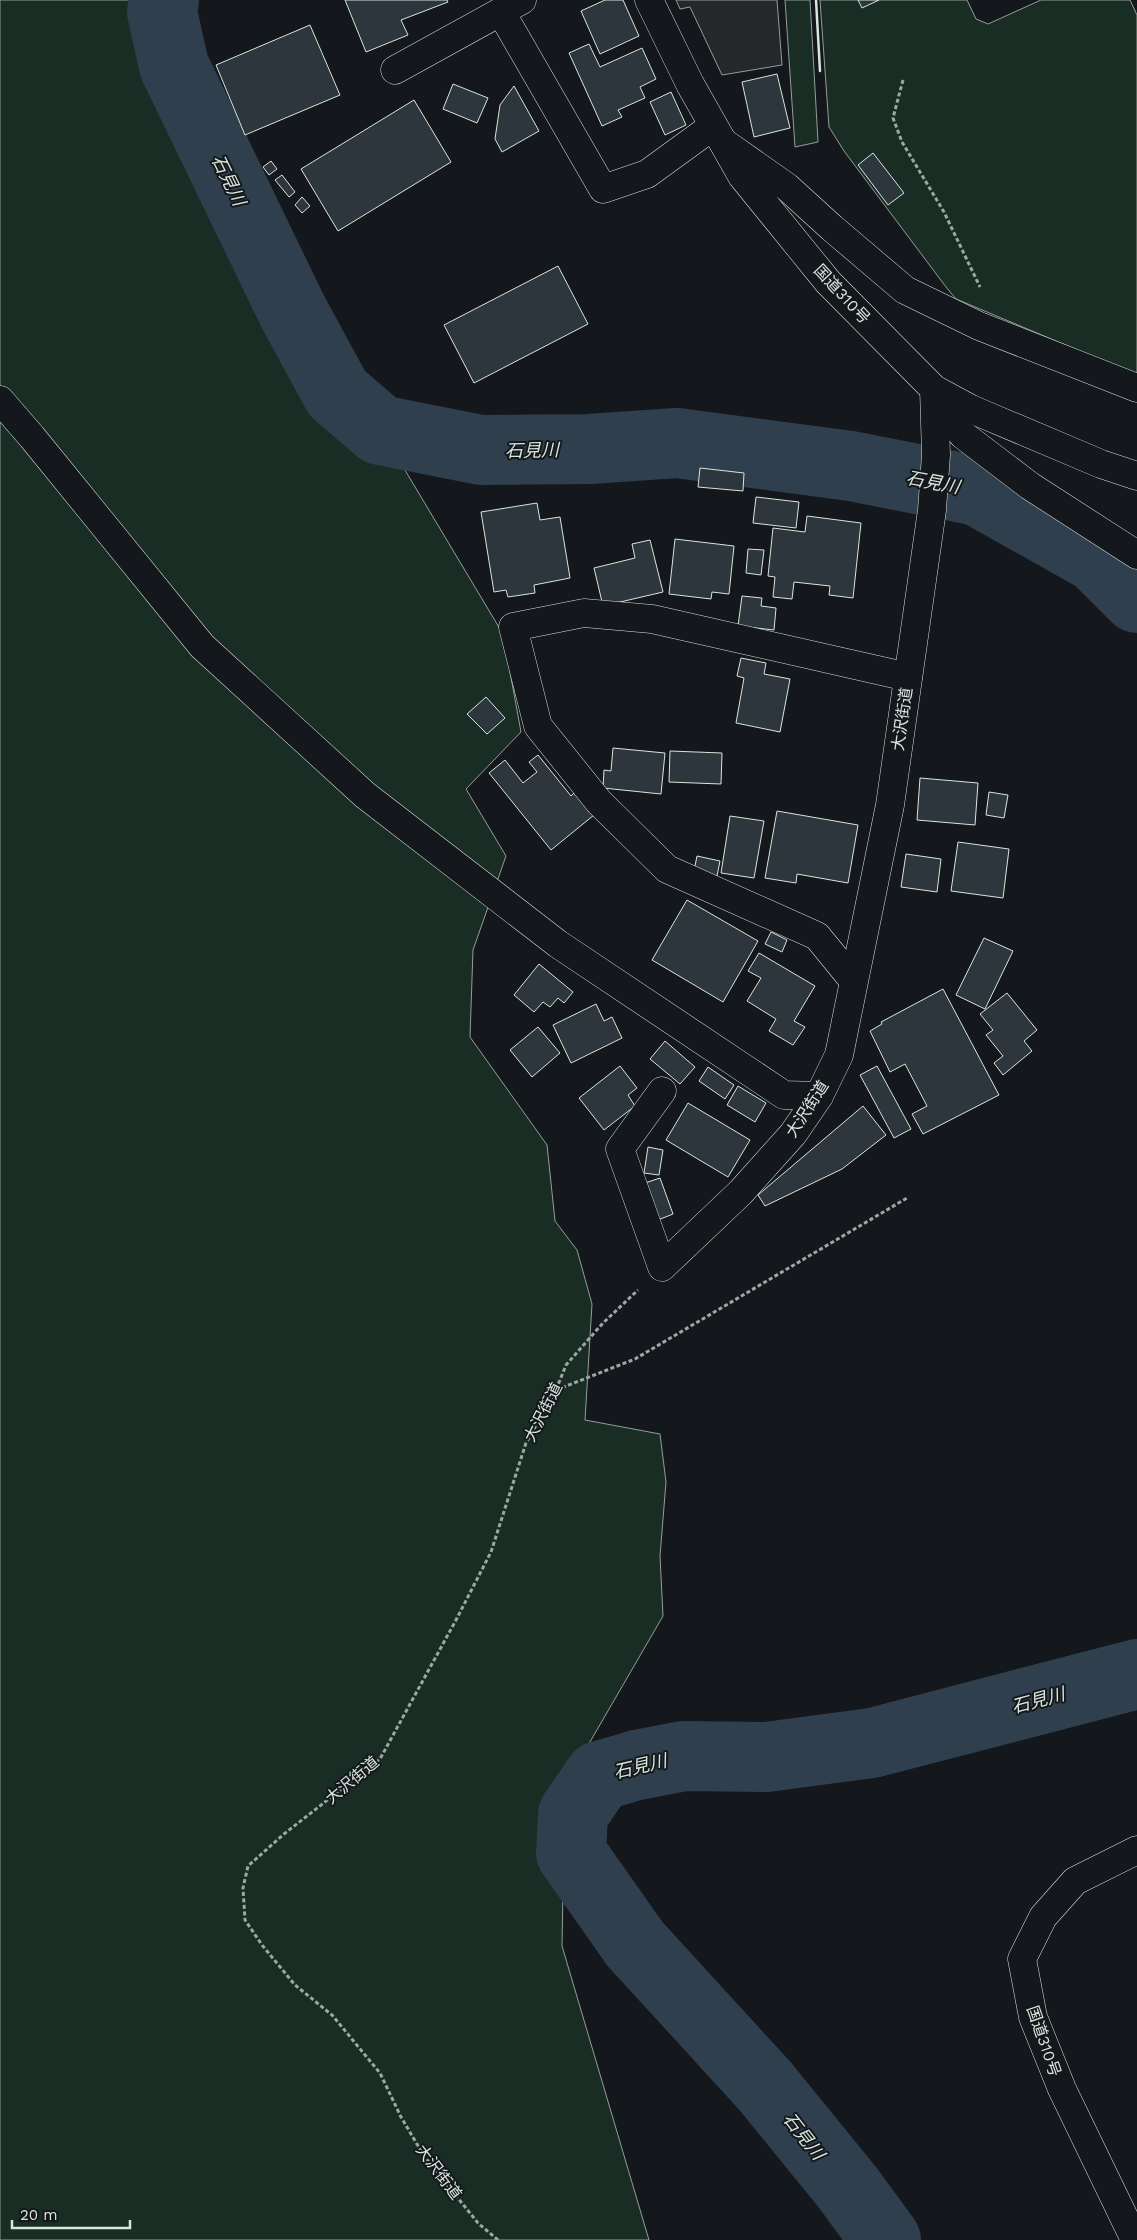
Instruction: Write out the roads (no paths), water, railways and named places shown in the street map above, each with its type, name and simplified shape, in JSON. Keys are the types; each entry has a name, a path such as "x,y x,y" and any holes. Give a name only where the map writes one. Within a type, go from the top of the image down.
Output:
{"main road":[{"name":"国道310号","path":"649,0 718,134 742,176 828,282 934,389 979,412 1101,464 1137,476"},
{"path":"395,70 511,6 603,189 647,174 718,134 787,187 832,228 906,290 988,330 1137,388"},
{"path":"934,389 946,416 963,434 1030,486 1137,555"},
{"name":"大沢街道","path":"662,1091 620,1149 662,1267 741,1192 793,1134 819,1096 839,1055 853,980 865,937 890,804 932,510 936,454 934,389"},
{"path":"0,400 202,646 365,794 558,944 784,1095 819,1096"},
{"path":"853,980 817,936 667,869 599,802 538,726 513,627 584,613 652,619 908,677"},
{"name":"国道310号","path":"1135,2240 1062,2089 1033,2017 1022,1959 1043,1917 1075,1880 1137,1850"}],"waterway":[{"name":"石見川","path":"164,0 162,12 174,66 292,310 337,393 380,430 481,450 589,449 677,443 851,466 978,491 1097,558 1137,598"},
{"name":"石見川","path":"886,2240 848,2188 765,2086 635,1944 571,1853 573,1814 599,1776 637,1765 684,1756 766,1757 872,1743 1137,1674"}]}
